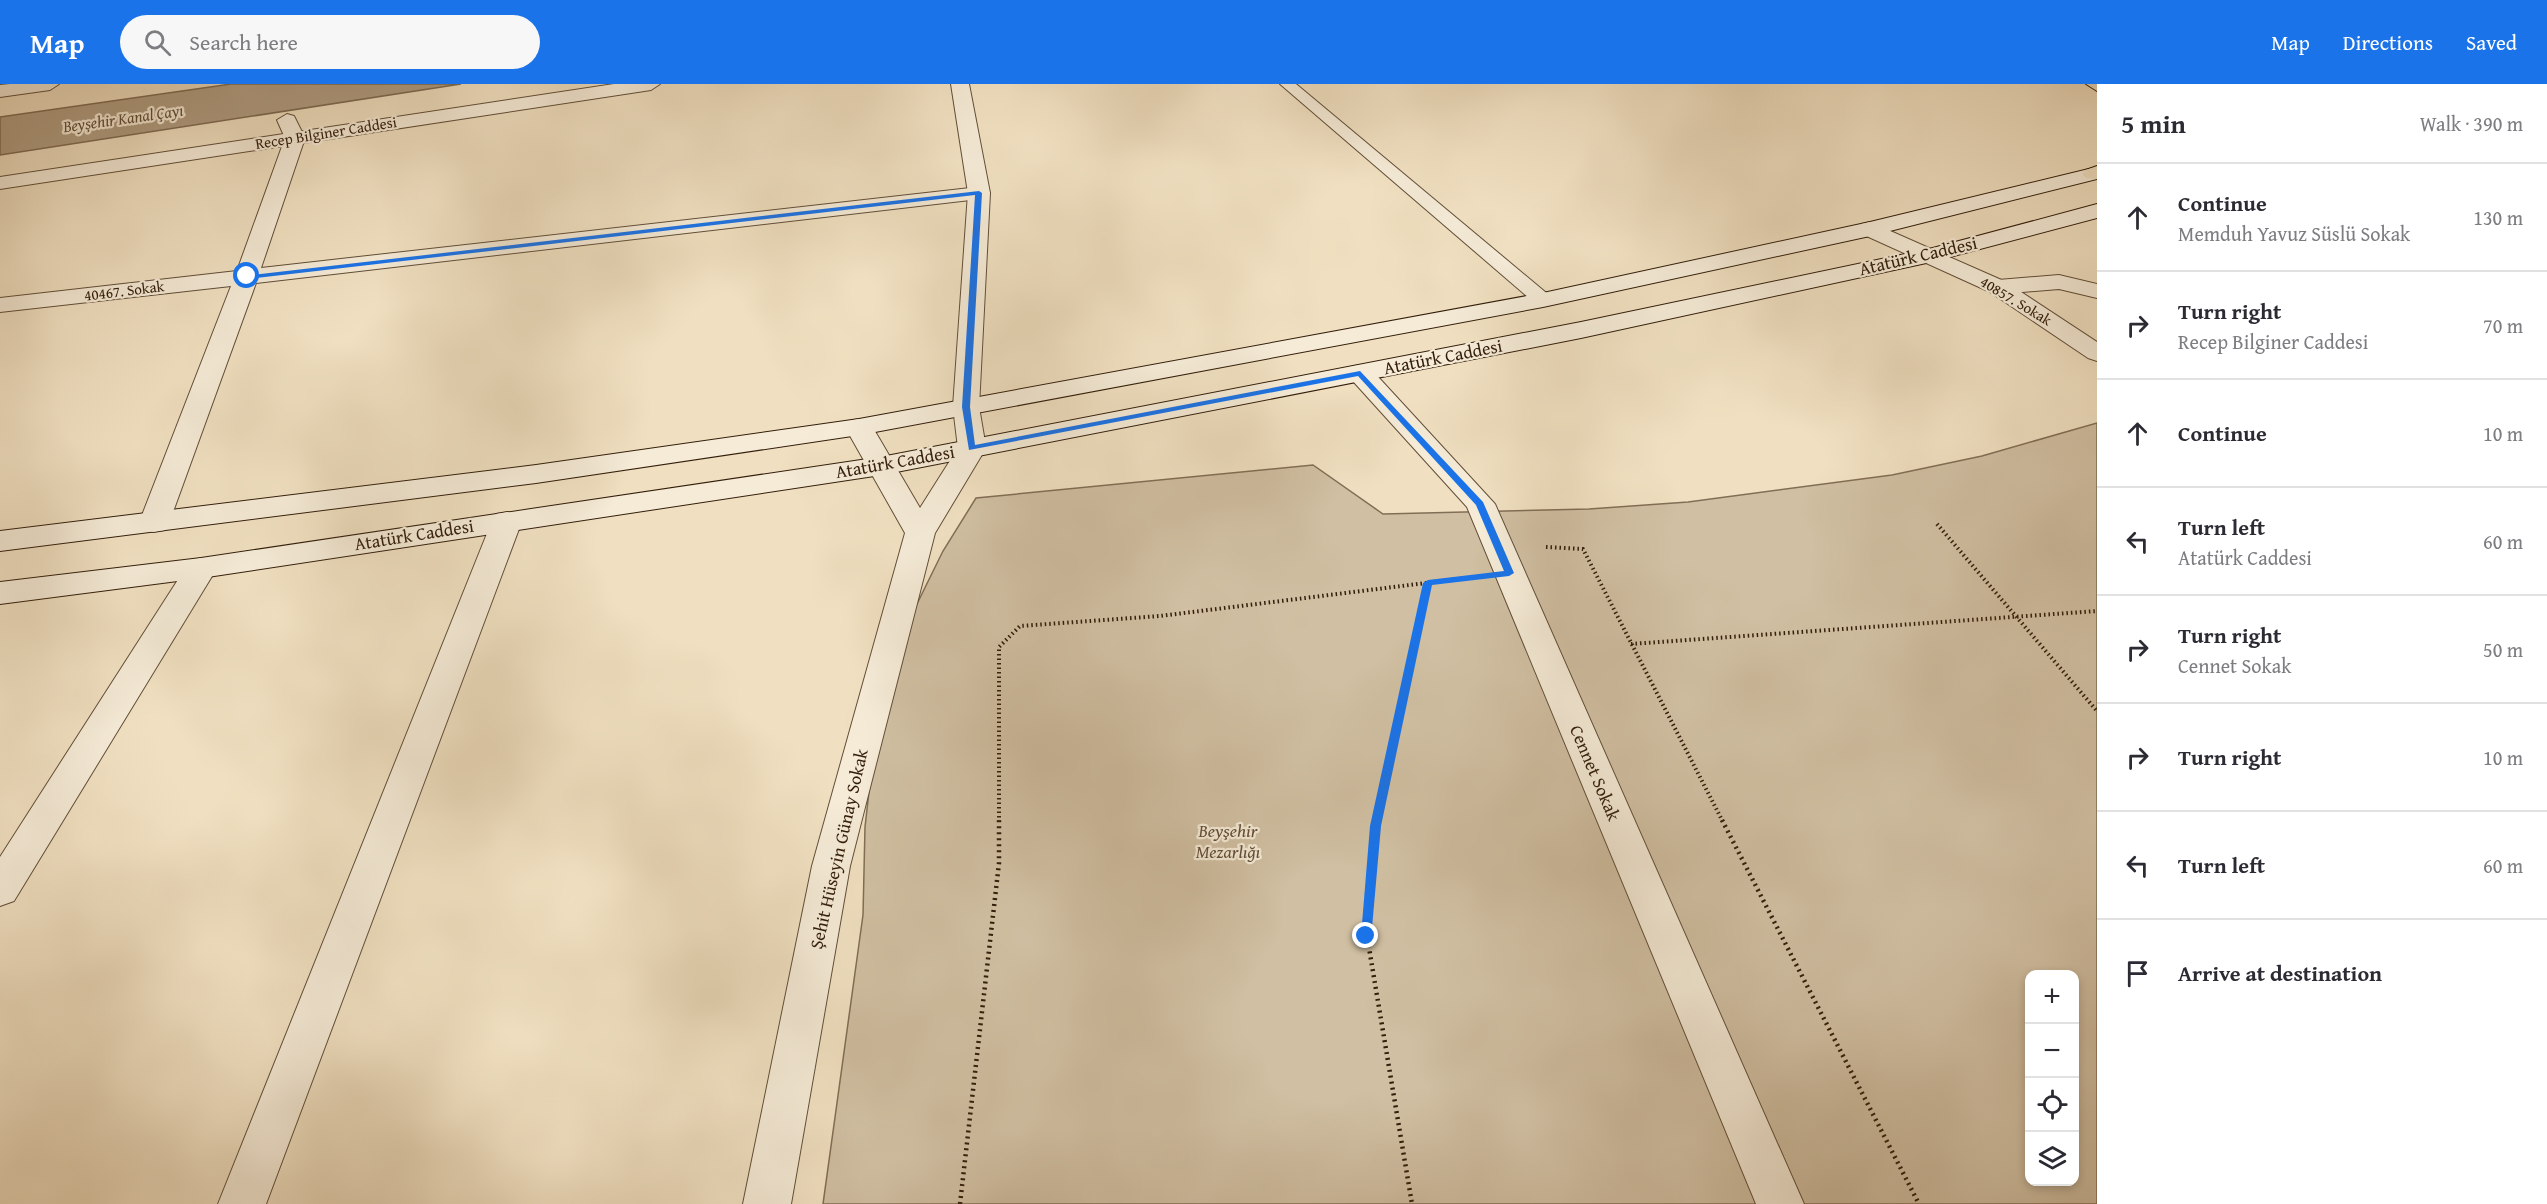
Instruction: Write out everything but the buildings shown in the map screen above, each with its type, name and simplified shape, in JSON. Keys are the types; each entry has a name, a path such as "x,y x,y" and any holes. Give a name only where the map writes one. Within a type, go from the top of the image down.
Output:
{"street":[{"name":"Recep Bilginer Caddesi","path":"0,183 524,84"},
{"name":"Recep Bilginer Caddesi","path":"0,164 651,84"},
{"path":"960,84 979,193 966,407 972,448"},
{"path":"0,91 43,85"},
{"path":"154,522 247,276 291,129"},
{"name":"Atatürk Caddesi","path":"0,541 536,474 859,427 1543,300 1870,229 2096,173"},
{"name":"40467. Sokak","path":"0,305 979,193"},
{"name":"Atatürk Caddesi","path":"0,593 201,568 881,466 1581,330 1931,255 2097,211"},
{"name":"40857. Sokak","path":"1870,229 1998,287 2097,353"},
{"path":"1998,287 2060,282 2097,291"},
{"name":"Cennet Sokak","path":"1360,374 1479,504 1780,1204"},
{"path":"859,427 920,533"},
{"name":"Şehit Hüseyin Günay Sokak","path":"767,1204 831,866 920,533 972,448"},
{"path":"242,1204 507,522"},
{"path":"0,890 201,568"}],"lane":[{"path":"1287,84 1543,300"}],"path":[{"path":"1937,524 2097,711"},
{"path":"960,1204 999,864 999,647 1020,626 1160,616 1428,583 1503,559 1583,549 1919,1204"},
{"path":"1412,1204 1395,1085 1366,936 1376,826 1428,583"},
{"path":"1631,644 2097,611"}],"green space":[{"name":"Beyşehir Mezarlığı","path":"2097,423 2097,1204 823,1204 863,915 865,827 874,748 914,610 943,551 976,498 1313,465 1383,514 1589,509 1688,502 1892,475 1982,456"}],"water":[{"name":"Beyşehir Kanal Çayı","path":"231,84 461,84 0,155 0,117"}],"route":[{"path":"247,276 979,193 966,407 972,448 1360,374 1479,504 1509,573 1428,583 1376,826 1366,936"}]}
